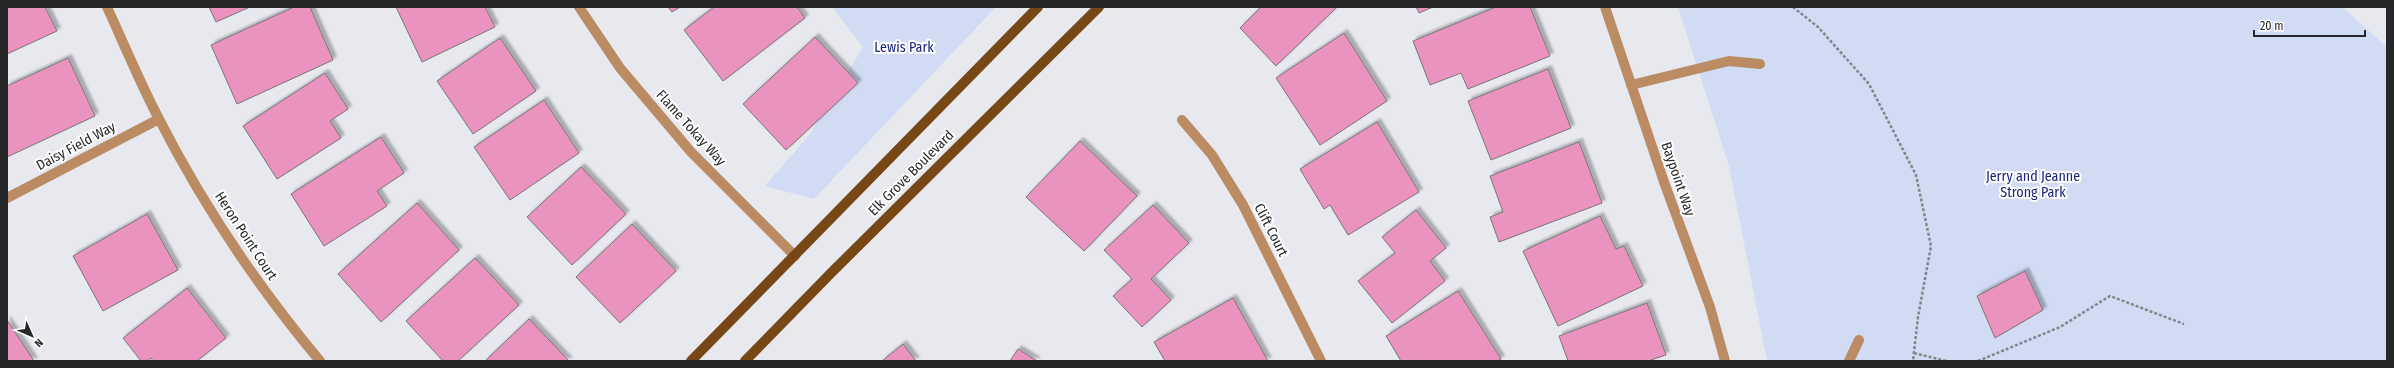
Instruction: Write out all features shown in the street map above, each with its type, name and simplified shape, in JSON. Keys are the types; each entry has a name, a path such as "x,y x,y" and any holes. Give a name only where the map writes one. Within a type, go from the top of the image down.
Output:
{"main road":[{"name":"Elk Grove Boulevard","path":"691,361 1038,7"},
{"name":"Elk Grove Boulevard","path":"745,361 832,272 1099,7"}],"street":[{"name":"Heron Point Court","path":"107,7 159,119 244,262 293,328 320,361"},
{"name":"Flame Tokay Way","path":"579,7 620,68 691,152 795,256"},
{"name":"Baypoint Way","path":"1605,7 1631,85 1710,307 1724,361"},
{"path":"1631,85 1730,61 1760,64"},
{"name":"Daisy Field Way","path":"7,198 159,119"},
{"name":"Clift Court","path":"1182,120 1212,155 1243,205 1321,361"},
{"path":"1849,361 1859,340"}],"path":[{"path":"1793,7 1818,27 1869,84 1916,175 1931,246 1913,361"},
{"path":"1978,361 2060,327 2110,296 2184,324"},
{"path":"1914,353 1946,361"}],"green space":[{"name":"Lewis Park","path":"832,7 996,7 814,199 765,186 810,134 863,47"},
{"name":"Jerry and Jeanne Strong Park","path":"1678,7 2342,7 2387,47 2387,361 1767,361 1729,166"}],"building":[{"path":"7,7 45,7 57,31 7,54"},
{"path":"209,7 250,7 216,22"},
{"path":"294,7 310,7 333,60 237,104 211,45"},
{"path":"396,7 485,7 495,27 422,62"},
{"path":"668,7 680,7 672,12"},
{"path":"714,7 797,7 805,18 723,81 684,30"},
{"path":"1261,7 1337,7 1276,66 1240,28"},
{"path":"1416,7 1433,7 1419,13"},
{"path":"1496,7 1530,7 1550,56 1468,89 1461,73 1430,85 1413,41"},
{"path":"1344,33 1387,101 1320,145 1276,78"},
{"path":"815,37 858,83 786,150 743,104"},
{"path":"500,38 536,91 473,134 437,81"},
{"path":"68,58 95,116 7,157 7,86"},
{"path":"1548,69 1571,128 1491,160 1468,101"},
{"path":"325,73 348,109 330,121 341,138 277,179 243,126"},
{"path":"544,100 579,153 510,200 474,147"},
{"path":"1377,122 1419,192 1348,235 1330,205 1324,209 1300,169"},
{"path":"381,137 404,173 377,191 387,206 324,246 291,194"},
{"path":"1080,141 1137,196 1084,251 1026,197"},
{"path":"1579,142 1602,203 1499,242 1490,217 1503,212 1490,176"},
{"path":"581,167 626,214 572,265 527,217"},
{"path":"417,203 459,250 381,322 338,274"},
{"path":"1153,205 1189,243 1151,279 1171,300 1142,327 1113,296 1132,279 1104,250"},
{"path":"1416,210 1446,248 1430,261 1445,281 1392,323 1358,281 1395,253 1382,237"},
{"path":"147,214 178,270 103,311 73,256"},
{"path":"1600,216 1616,249 1624,246 1643,286 1558,326 1523,251"},
{"path":"632,224 676,271 620,323 576,277"},
{"path":"475,258 519,305 458,361 443,361 406,321"},
{"path":"2025,271 2043,310 1995,338 1977,296"},
{"path":"187,288 226,338 197,361 153,361 151,358 147,361 141,361 123,338"},
{"path":"1458,291 1501,359 1497,361 1401,361 1386,336"},
{"path":"1233,298 1268,361 1165,361 1154,342"},
{"path":"1647,303 1666,355 1648,361 1568,361 1559,336"},
{"path":"529,319 569,361 485,361"},
{"path":"7,320 34,361 7,361"},
{"path":"903,344 916,361 882,361"},
{"path":"1018,349 1037,361 1010,361"}]}
